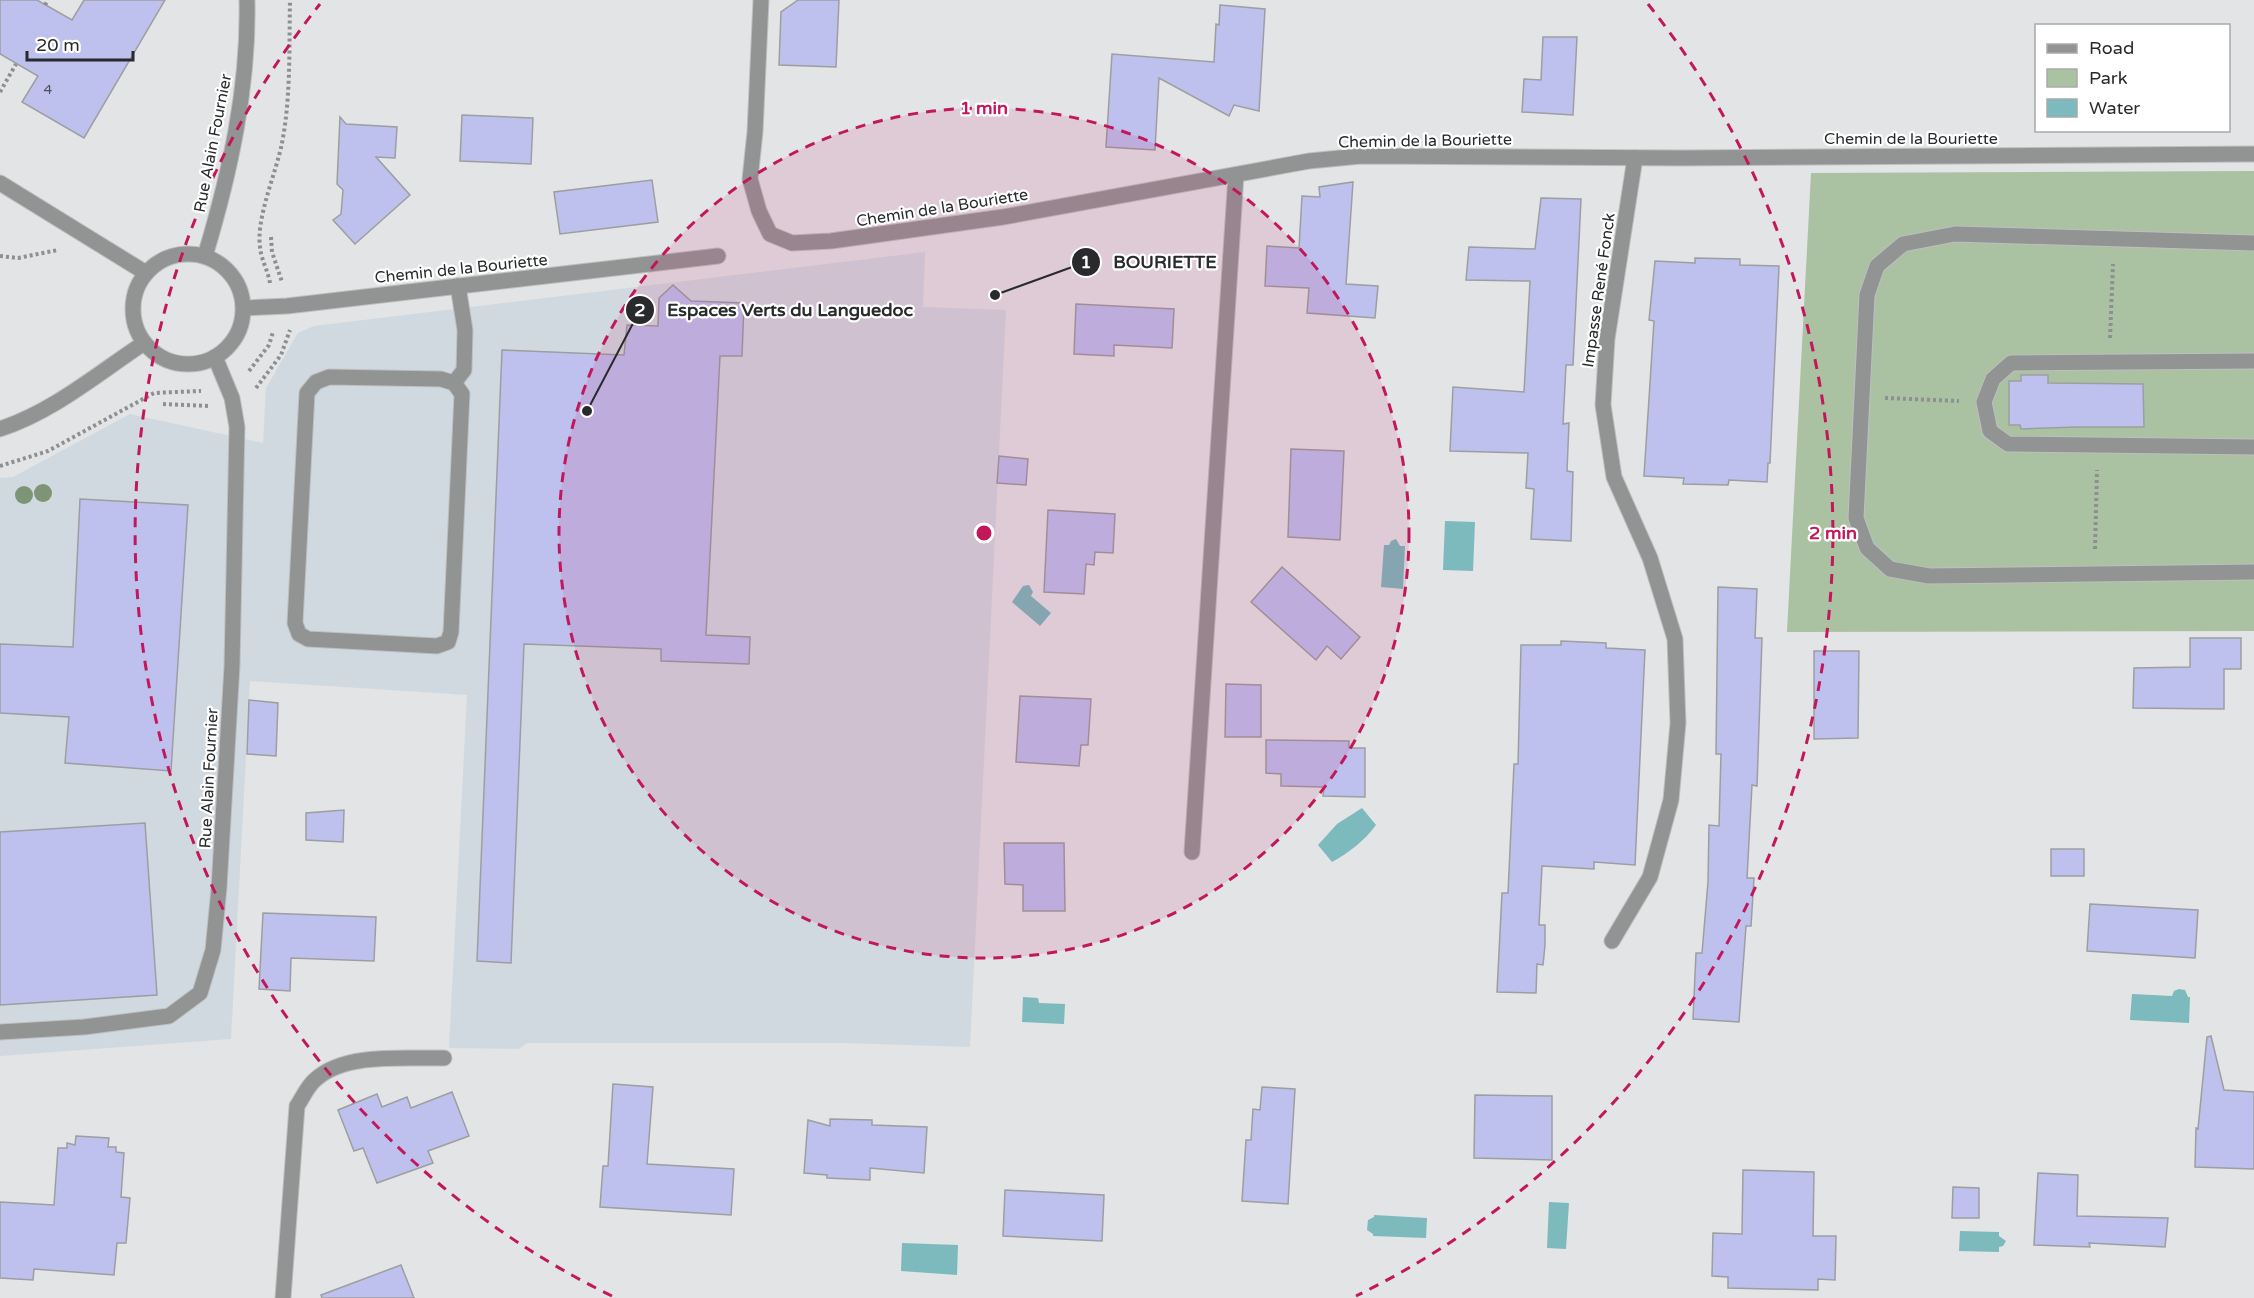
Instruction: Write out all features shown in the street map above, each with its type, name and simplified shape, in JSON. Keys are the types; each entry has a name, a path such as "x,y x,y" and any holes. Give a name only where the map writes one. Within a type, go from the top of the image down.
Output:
{"street":[{"name":"Rue Alain Fournier","path":"205,256 227,173 242,95 248,27 247,0"},
{"name":"Chemin de la Bouriette","path":"761,0 755,132 750,179 759,211 770,234 792,243 831,242 1003,217 1308,161 1361,156 1635,158 2254,154"},
{"name":"Impasse René Fonck","path":"1612,942 1650,877 1671,800 1678,723 1675,639 1650,558 1614,477 1603,405 1607,339 1635,158"},
{"path":"1192,852 1236,175"},
{"path":"0,183 146,273"},
{"path":"2254,243 1955,234 1903,244 1877,266 1867,295 1856,518 1868,548 1890,569 1929,576 2254,572"},
{"path":"189,253 205,256 217,261 237,282 244,308 240,327 230,345 215,357 196,364 177,363 158,356 144,343 135,326 132,308 136,289 146,273 158,262 189,253"},
{"name":"Chemin de la Bouriette","path":"244,308 287,306 718,256"},
{"path":"454,383 464,370 465,330 458,286"},
{"path":"0,429 44,410 82,387 144,343"},
{"name":"Rue Alain Fournier","path":"0,1032 84,1026 169,1016 200,993 213,950 219,888 232,666 237,463 237,427 232,398 215,357"},
{"path":"2254,361 2011,363 1993,379 1984,402 1990,431 2008,444 2254,447"},
{"path":"329,377 441,379 454,383 462,394 451,632 448,642 436,646 308,639 299,634 295,623 308,393 316,382 329,377"},
{"path":"283,1298 297,1106 314,1080 332,1068 365,1060 444,1058"}],"path":[{"path":"270,279 260,247 260,235 266,202 282,143 288,90 290,0"},
{"path":"0,92 16,63"},
{"path":"271,237 272,252 283,283"},
{"path":"2109,362 2114,239"},
{"path":"0,256 18,258 61,249"},
{"path":"256,389 281,355 290,327"},
{"path":"248,372 269,345 274,328"},
{"path":"0,466 48,451 154,393 200,391"},
{"path":"1862,397 1984,402"},
{"path":"163,404 209,406"},
{"path":"2094,573 2097,445"}],"shaded area":[{"path":"925,252 923,307 1006,310 970,1047 844,1043 527,1043 519,1049 449,1048 467,695 250,681 231,1039 0,1056 0,478 13,477 130,414 263,443 266,388 298,333 314,326"}],"green space":[{"path":"2254,171 2254,631 1787,632 1811,173"}],"water":[{"path":"1445,521 1475,522 1473,571 1443,570"},
{"path":"1396,539 1400,546 1405,546 1403,589 1381,587 1384,545 1389,545"},
{"path":"1029,585 1033,592 1031,596 1051,613 1040,626 1012,602 1023,586"},
{"path":"1362,808 1376,825 1356,846 1332,862 1318,845 1337,824"},
{"path":"2185,990 2190,997 2189,1023 2130,1020 2132,994 2172,996 2174,991"},
{"path":"1023,997 1038,998 1039,1003 1065,1004 1064,1024 1022,1022"},
{"path":"1549,1202 1569,1203 1566,1249 1547,1248"},
{"path":"1374,1215 1427,1218 1426,1238 1373,1236 1367,1230 1368,1220"},
{"path":"1960,1231 1999,1232 1999,1236 2006,1241 2003,1246 1999,1247 1999,1252 1959,1251"},
{"path":"902,1243 958,1245 957,1275 901,1271"}],"building":[{"path":"0,0 37,0 72,20 84,0 165,0 84,138 22,102 38,76 0,54"},
{"path":"798,0 839,0 836,67 779,65 781,12"},
{"path":"1220,5 1265,9 1259,111 1234,105 1229,116 1159,78 1155,150 1106,147 1112,54 1214,62 1216,24 1219,25"},
{"path":"1543,37 1577,37 1573,115 1522,112 1524,79 1541,80"},
{"path":"462,115 533,118 531,164 460,161"},
{"path":"340,117 346,124 397,127 395,158 376,157 410,195 355,244 333,220 341,214 343,190 337,184"},
{"path":"652,180 658,222 560,234 554,192"},
{"path":"1353,182 1346,284 1378,286 1375,318 1307,313 1309,288 1265,286 1267,246 1299,248 1302,196 1320,197 1319,187"},
{"path":"1541,198 1581,199 1573,365 1566,365 1563,424 1569,423 1567,471 1573,472 1571,541 1531,539 1534,489 1526,488 1528,453 1450,451 1453,387 1524,392 1530,281 1466,280 1469,247 1535,249"},
{"path":"1695,258 1740,259 1740,265 1779,266 1770,463 1768,463 1767,482 1729,480 1728,485 1683,484 1684,478 1644,476 1654,321 1649,320 1655,261 1695,263"},
{"path":"673,285 691,301 744,303 742,356 720,356 706,635 750,637 749,664 661,661 661,649 524,644 511,963 477,961 502,350 624,355 627,325 658,326 659,298"},
{"path":"1076,304 1174,309 1172,348 1114,345 1114,356 1074,354"},
{"path":"2021,375 2048,375 2048,383 2143,384 2144,427 2021,429 2020,425 2009,425 2009,381 2021,381"},
{"path":"1291,449 1344,451 1340,540 1288,537"},
{"path":"999,456 1028,459 1026,485 997,483"},
{"path":"80,499 188,505 171,771 65,763 69,717 0,713 0,644 73,647"},
{"path":"1048,510 1115,514 1113,553 1095,552 1094,565 1086,564 1084,594 1044,592"},
{"path":"1282,567 1360,637 1341,659 1327,646 1316,660 1251,602"},
{"path":"1718,587 1757,589 1755,638 1762,638 1757,786 1752,785 1747,878 1754,878 1751,926 1746,926 1739,1022 1693,1019 1696,953 1702,953 1708,882 1709,825 1719,826 1721,754 1716,754"},
{"path":"2190,638 2241,638 2241,669 2224,669 2224,709 2133,708 2134,668 2190,667"},
{"path":"1561,641 1606,643 1606,648 1645,650 1635,865 1594,862 1594,869 1542,866 1539,925 1545,925 1545,945 1543,965 1537,964 1536,993 1497,992 1502,893 1508,893 1514,764 1518,764 1521,645 1561,645"},
{"path":"1814,651 1859,651 1858,738 1814,739"},
{"path":"1226,684 1261,685 1261,737 1225,737"},
{"path":"1020,696 1091,699 1088,745 1081,745 1079,766 1016,762"},
{"path":"249,700 278,703 276,756 247,754"},
{"path":"1266,740 1349,741 1349,748 1365,748 1365,797 1323,796 1324,787 1281,786 1281,774 1266,773"},
{"path":"344,810 343,842 306,840 306,813"},
{"path":"145,823 157,995 0,1005 0,832"},
{"path":"1004,843 1064,843 1065,911 1023,911 1023,885 1005,884"},
{"path":"2051,849 2084,849 2084,876 2051,876"},
{"path":"2090,904 2198,910 2195,958 2087,951"},
{"path":"263,913 376,917 374,961 291,958 290,991 259,989"},
{"path":"2211,1036 2224,1090 2254,1092 2254,1169 2195,1167 2196,1128 2198,1129 2207,1037"},
{"path":"613,1084 653,1087 647,1164 734,1169 731,1215 600,1207 603,1166 608,1166"},
{"path":"1262,1087 1295,1089 1288,1204 1242,1201 1246,1140 1251,1140 1253,1109 1260,1110"},
{"path":"452,1092 469,1136 428,1151 433,1163 377,1183 363,1148 354,1151 338,1110 377,1094 382,1107 407,1097 411,1108"},
{"path":"1475,1095 1552,1096 1552,1160 1474,1158"},
{"path":"830,1119 872,1120 872,1125 927,1127 924,1173 870,1168 870,1180 827,1178 827,1175 804,1173 808,1120 830,1126"},
{"path":"76,1136 109,1138 108,1147 116,1147 116,1152 124,1153 121,1197 130,1198 126,1243 117,1243 114,1275 34,1269 33,1280 0,1278 0,1202 54,1205 58,1148 67,1148 67,1143 75,1145"},
{"path":"1743,1170 1814,1172 1813,1236 1836,1236 1835,1280 1818,1279 1818,1290 1728,1288 1728,1277 1712,1276 1713,1233 1742,1234"},
{"path":"2038,1173 2078,1175 2077,1216 2168,1218 2165,1247 2089,1243 2090,1247 2034,1245"},
{"path":"1953,1187 1979,1188 1979,1218 1952,1218"},
{"path":"1005,1190 1104,1195 1102,1241 1003,1236"},
{"path":"401,1265 414,1298 322,1298 321,1295"}],"place":[{"name":"BOURIETTE","path":"995,295"},
{"name":"Espaces Verts du Languedoc","path":"587,411"}]}
